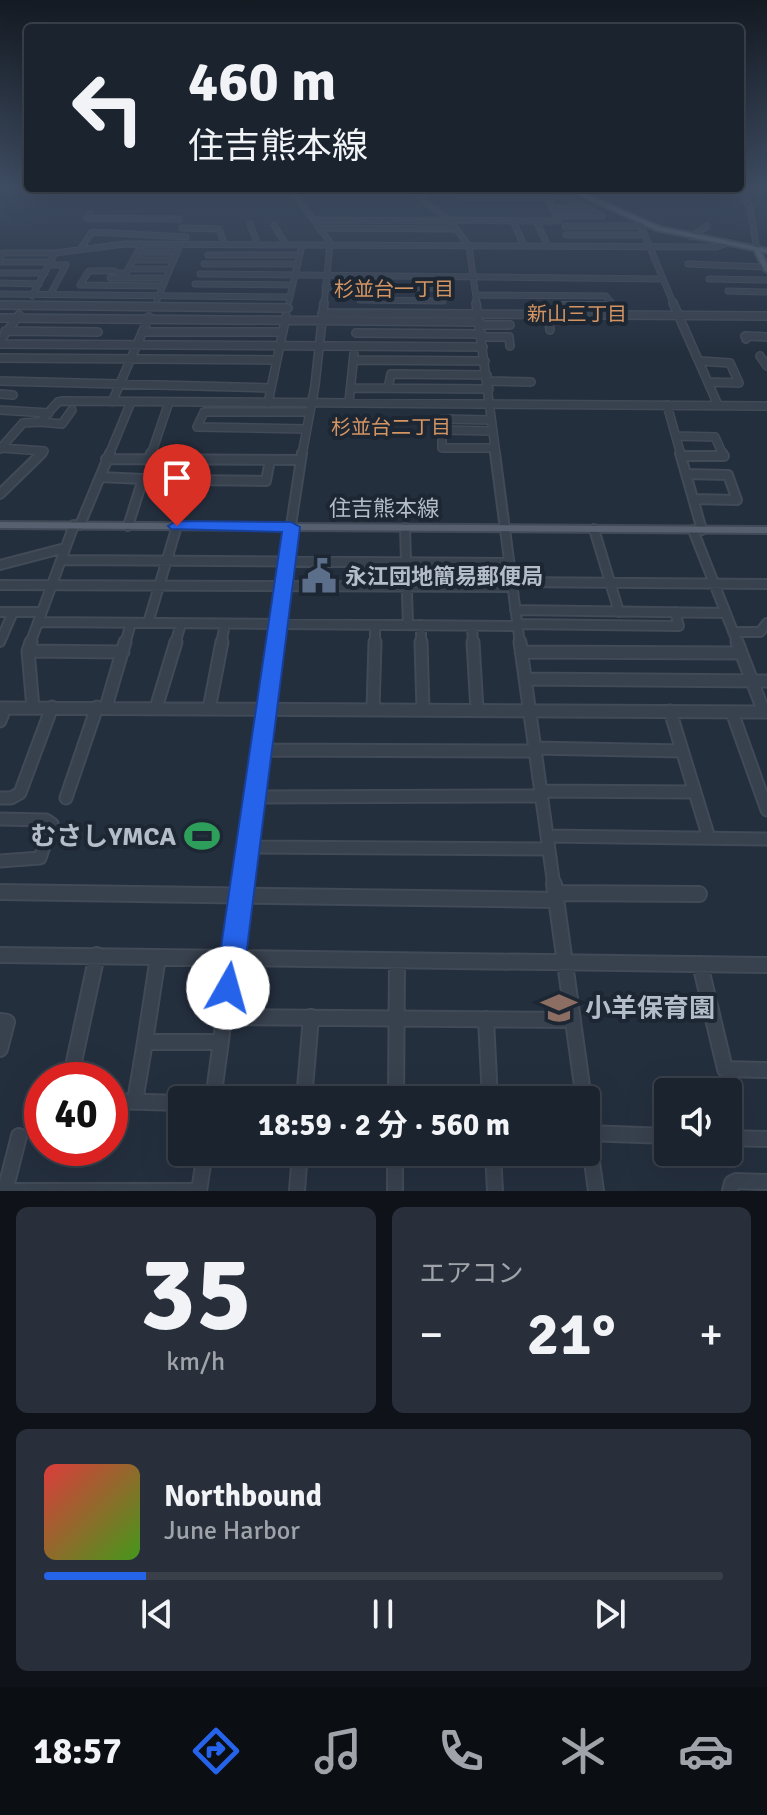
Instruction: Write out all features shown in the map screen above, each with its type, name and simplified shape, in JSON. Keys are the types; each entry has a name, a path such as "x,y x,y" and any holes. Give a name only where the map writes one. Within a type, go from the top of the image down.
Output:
{"main road":[{"path":"718,243 767,251"},
{"path":"757,250 766,269"},
{"name":"住吉熊本線","path":"0,525 767,530"}],"street":[{"path":"81,248 85,243"},
{"path":"112,402 184,243"},
{"path":"466,243 480,320 511,585 582,1086"},
{"path":"648,243 718,405"},
{"path":"680,243 683,247"},
{"path":"753,243 757,250"},
{"path":"50,295 66,265 0,260 3,253 55,253 142,244 182,247"},
{"path":"100,295 111,276 126,273 142,244"},
{"path":"139,252 212,245 683,247 725,244"},
{"path":"191,296 212,245"},
{"path":"268,403 302,245"},
{"path":"215,1086 281,586 315,385 325,275 331,245"},
{"path":"55,253 34,294 4,331 0,343 483,347"},
{"path":"208,255 299,255"},
{"path":"134,260 174,260"},
{"path":"204,264 298,264"},
{"path":"688,264 766,269"},
{"path":"129,269 170,269"},
{"path":"162,286 80,285 89,271 111,276 166,278"},
{"path":"0,273 45,273"},
{"path":"200,274 663,279"},
{"path":"544,278 548,295"},
{"path":"709,279 767,280"},
{"path":"0,283 39,284"},
{"path":"195,284 293,285"},
{"path":"325,287 442,288 443,301 360,300 359,288"},
{"path":"400,314 401,288"},
{"path":"728,291 767,292"},
{"path":"0,294 290,297"},
{"path":"476,295 606,296 612,306 560,306"},
{"path":"505,295 510,315"},
{"path":"537,295 550,330"},
{"path":"0,305 288,308"},
{"path":"589,306 592,315"},
{"path":"0,318 285,320 400,314 510,325"},
{"path":"321,317 357,321 480,320 510,315 767,316"},
{"path":"84,358 104,319"},
{"path":"349,402 357,321"},
{"path":"4,331 98,332"},
{"path":"142,332 283,332"},
{"path":"356,333 509,337 510,346"},
{"path":"746,339 745,336 767,337"},
{"path":"760,356 767,366"},
{"path":"0,358 277,360"},
{"path":"354,360 485,361"},
{"path":"388,388 390,360"},
{"path":"700,361 730,363 739,383 708,382"},
{"path":"391,374 488,382"},
{"path":"0,381 271,388"},
{"path":"351,388 531,382"},
{"path":"0,394 13,395"},
{"path":"40,422 63,401 767,406"},
{"path":"33,708 28,651 65,548 100,477 131,402"},
{"path":"149,459 169,402"},
{"path":"241,428 248,402"},
{"path":"0,721 3,708 52,707 766,712 714,583 667,405"},
{"path":"0,410 49,413"},
{"path":"1,448 23,423 62,424 72,410"},
{"path":"306,429 197,427 204,412 308,412"},
{"path":"490,420 442,419 442,448 494,448"},
{"path":"442,430 492,431"},
{"path":"676,436 715,437 724,456 682,456"},
{"path":"0,494 44,451 1,448"},
{"path":"106,459 301,460"},
{"path":"191,460 187,480 266,481 270,460"},
{"path":"686,474 728,475 737,500 693,499"},
{"path":"100,477 143,479 128,526"},
{"path":"148,623 177,526"},
{"path":"405,528 408,625"},
{"path":"594,529 619,612"},
{"path":"0,565 65,548"},
{"path":"63,560 509,563"},
{"path":"0,585 407,587 767,584"},
{"path":"515,610 726,613"},
{"path":"0,612 131,623 679,626 675,612"},
{"path":"0,642 13,612"},
{"path":"66,798 123,652 131,623"},
{"path":"733,632 760,632 767,623"},
{"path":"156,708 181,624"},
{"path":"209,709 225,624"},
{"path":"373,709 375,625"},
{"path":"421,625 423,710"},
{"path":"472,626 477,710"},
{"path":"28,651 123,652"},
{"path":"521,652 741,653"},
{"path":"525,679 767,681"},
{"path":"0,798 11,798 20,793 52,707"},
{"path":"670,711 709,838"},
{"path":"732,712 767,810"},
{"path":"260,750 682,751"},
{"path":"253,797 695,792"},
{"path":"0,819 46,820 52,824 40,858 0,861"},
{"path":"246,847 767,839"},
{"path":"0,892 556,896 699,894"},
{"path":"0,955 767,965"},
{"path":"74,1062 97,955"},
{"path":"135,1101 158,957"},
{"path":"396,1086 397,961"},
{"path":"700,964 725,1069 767,1070"},
{"path":"225,1017 573,1020"},
{"path":"305,1086 311,1017"},
{"path":"486,1019 489,1086"},
{"path":"0,1021 7,1022 0,1049"},
{"path":"145,1042 221,1042"},
{"path":"128,1101 168,1102"},
{"path":"600,1129 654,1135"},
{"path":"19,1136 2,1189 199,1191 203,1166"},
{"path":"742,1138 767,1139"},
{"path":"297,1191 299,1166"},
{"path":"395,1166 395,1191"},
{"path":"494,1166 495,1191"},
{"path":"592,1166 596,1191"},
{"path":"730,1191 732,1183 736,1181 767,1182"}],"place":[{"name":"永江団地簡易郵便局","path":"319,576"},
{"name":"むさしYMCA","path":"202,836"},
{"name":"小羊保育園","path":"559,1008"}],"district":[{"name":"杉並台一丁目","path":"394,289"},
{"name":"新山三丁目","path":"577,314"},
{"name":"杉並台二丁目","path":"391,427"}],"route":[{"path":"177,526 291,527 228,988"}]}
